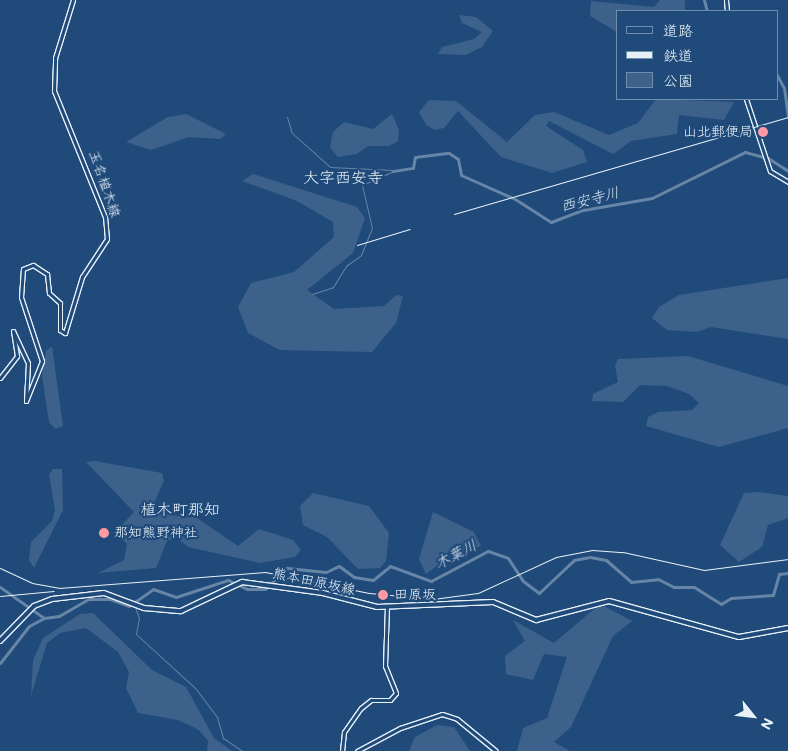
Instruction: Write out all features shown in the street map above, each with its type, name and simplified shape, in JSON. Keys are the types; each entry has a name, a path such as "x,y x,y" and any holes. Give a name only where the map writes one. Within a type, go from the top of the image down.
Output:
{"main road":[{"name":"玉名植木線","path":"0,378 17,356 12,331 28,363 26,401 42,361 28,331 29,316 21,297 23,269 33,265 47,274 49,293 60,303 60,330 65,333 82,277 107,239 105,217 54,91 55,58 72,0"},
{"path":"746,100 770,171 788,182"},
{"name":"熊本田原坂線","path":"0,640 28,611 52,599 97,592 130,601 139,606 187,610 231,585 238,583 272,584 387,607 493,602 536,620 609,601 739,637 788,628"},
{"path":"342,751 344,732 361,708 371,700 390,700 396,693 385,666 387,607"},
{"path":"357,751 400,728 442,714 457,719 496,751"}],"green space":[{"path":"660,0 685,0 685,10 616,10 616,31 590,16 591,1 654,7"},
{"path":"459,15 476,17 493,31 482,47 466,55 438,54 442,47 474,39 482,32 462,23"},
{"path":"429,100 456,101 507,142 535,115 554,112 609,135 638,123 655,100 734,102 724,120 679,115 677,134 631,141 613,154 549,121 546,126 583,150 587,162 552,173 501,157 458,111 444,128 435,130 426,125 419,112"},
{"path":"186,114 226,134 220,139 189,137 151,150 126,142 168,117"},
{"path":"392,114 399,130 398,141 389,146 368,146 357,154 338,157 330,148 333,132 344,122 373,129"},
{"path":"253,174 357,207 365,218 353,253 307,290 334,309 384,306 396,295 403,296 396,323 372,352 280,350 248,333 238,307 251,283 294,272 334,237 333,222 297,201 242,181"},
{"path":"788,278 788,339 711,327 697,332 667,330 652,318 659,307 679,295"},
{"path":"52,346 63,426 55,429 49,422 42,376 46,351"},
{"path":"688,356 788,386 788,428 719,447 646,426 648,417 659,412 692,410 699,403 689,394 667,386 640,385 623,402 592,401 593,394 618,382 615,366 618,359"},
{"path":"95,461 162,473 164,481 152,507 161,514 197,518 238,546 259,529 293,540 301,550 295,557 260,563 188,547 176,537 167,541 156,568 98,573 124,560 127,544 115,532 134,512 86,462"},
{"path":"53,469 62,469 63,510 34,568 29,560 31,542 52,521 55,510 49,475"},
{"path":"758,492 788,496 788,518 768,525 762,547 739,562 720,545 744,493"},
{"path":"313,493 369,506 389,533 386,561 380,568 358,569 327,537 303,525 300,506"},
{"path":"433,512 474,532 481,546 449,557 426,574 419,559"},
{"path":"600,604 632,621 613,636 571,727 554,742 570,751 517,751 523,728 547,718 567,657 544,654 533,680 506,674 505,656 525,641 513,620 554,643"},
{"path":"93,613 152,670 186,687 214,738 232,751 207,751 208,741 199,730 178,720 138,713 126,688 129,672 118,652 86,628 60,633 47,643 31,696 33,660 43,638 80,614"},
{"path":"437,725 454,727 470,751 409,751 415,737"}],"waterway":[{"path":"704,0 707,10"},
{"path":"778,77 784,88 788,117"},
{"path":"287,117 292,133 330,167 392,170"},
{"name":"西安寺川","path":"393,171 413,168 415,157 449,153 458,159 461,175 515,199 551,222 583,210 652,198 745,152 768,158 788,171"},
{"path":"312,294 333,287 346,266 361,255 372,228 362,185 393,171"},
{"name":"木葉川","path":"0,587 44,618 59,616 88,599 110,599 129,606 153,589 176,597 228,580 247,589 265,589 287,568 326,572 339,566 354,577 373,580 390,566 431,581 488,551 508,558 523,581 539,593 574,560 590,557 606,560 631,582 658,579 674,587 694,587 721,604 731,598 773,595 779,574 788,573"},
{"path":"135,607 139,618 136,634 196,689 217,717 223,738 242,751"},
{"path":"0,663 29,626 44,618"}],"railway":[{"path":"454,214 788,117"},
{"path":"357,245 410,229"},
{"path":"0,568 32,583 59,588 265,572 369,593 433,599 478,593 556,557 592,550 623,552 704,570 788,559"},
{"path":"0,596 54,591"}],"place":[{"name":"山北郵便局","path":"763,132"},
{"name":"那知熊野神社","path":"104,533"},
{"name":"田原坂","path":"383,595"}],"district":[{"name":"大字西安寺","path":"343,179"},
{"name":"植木町那知","path":"180,511"}]}
